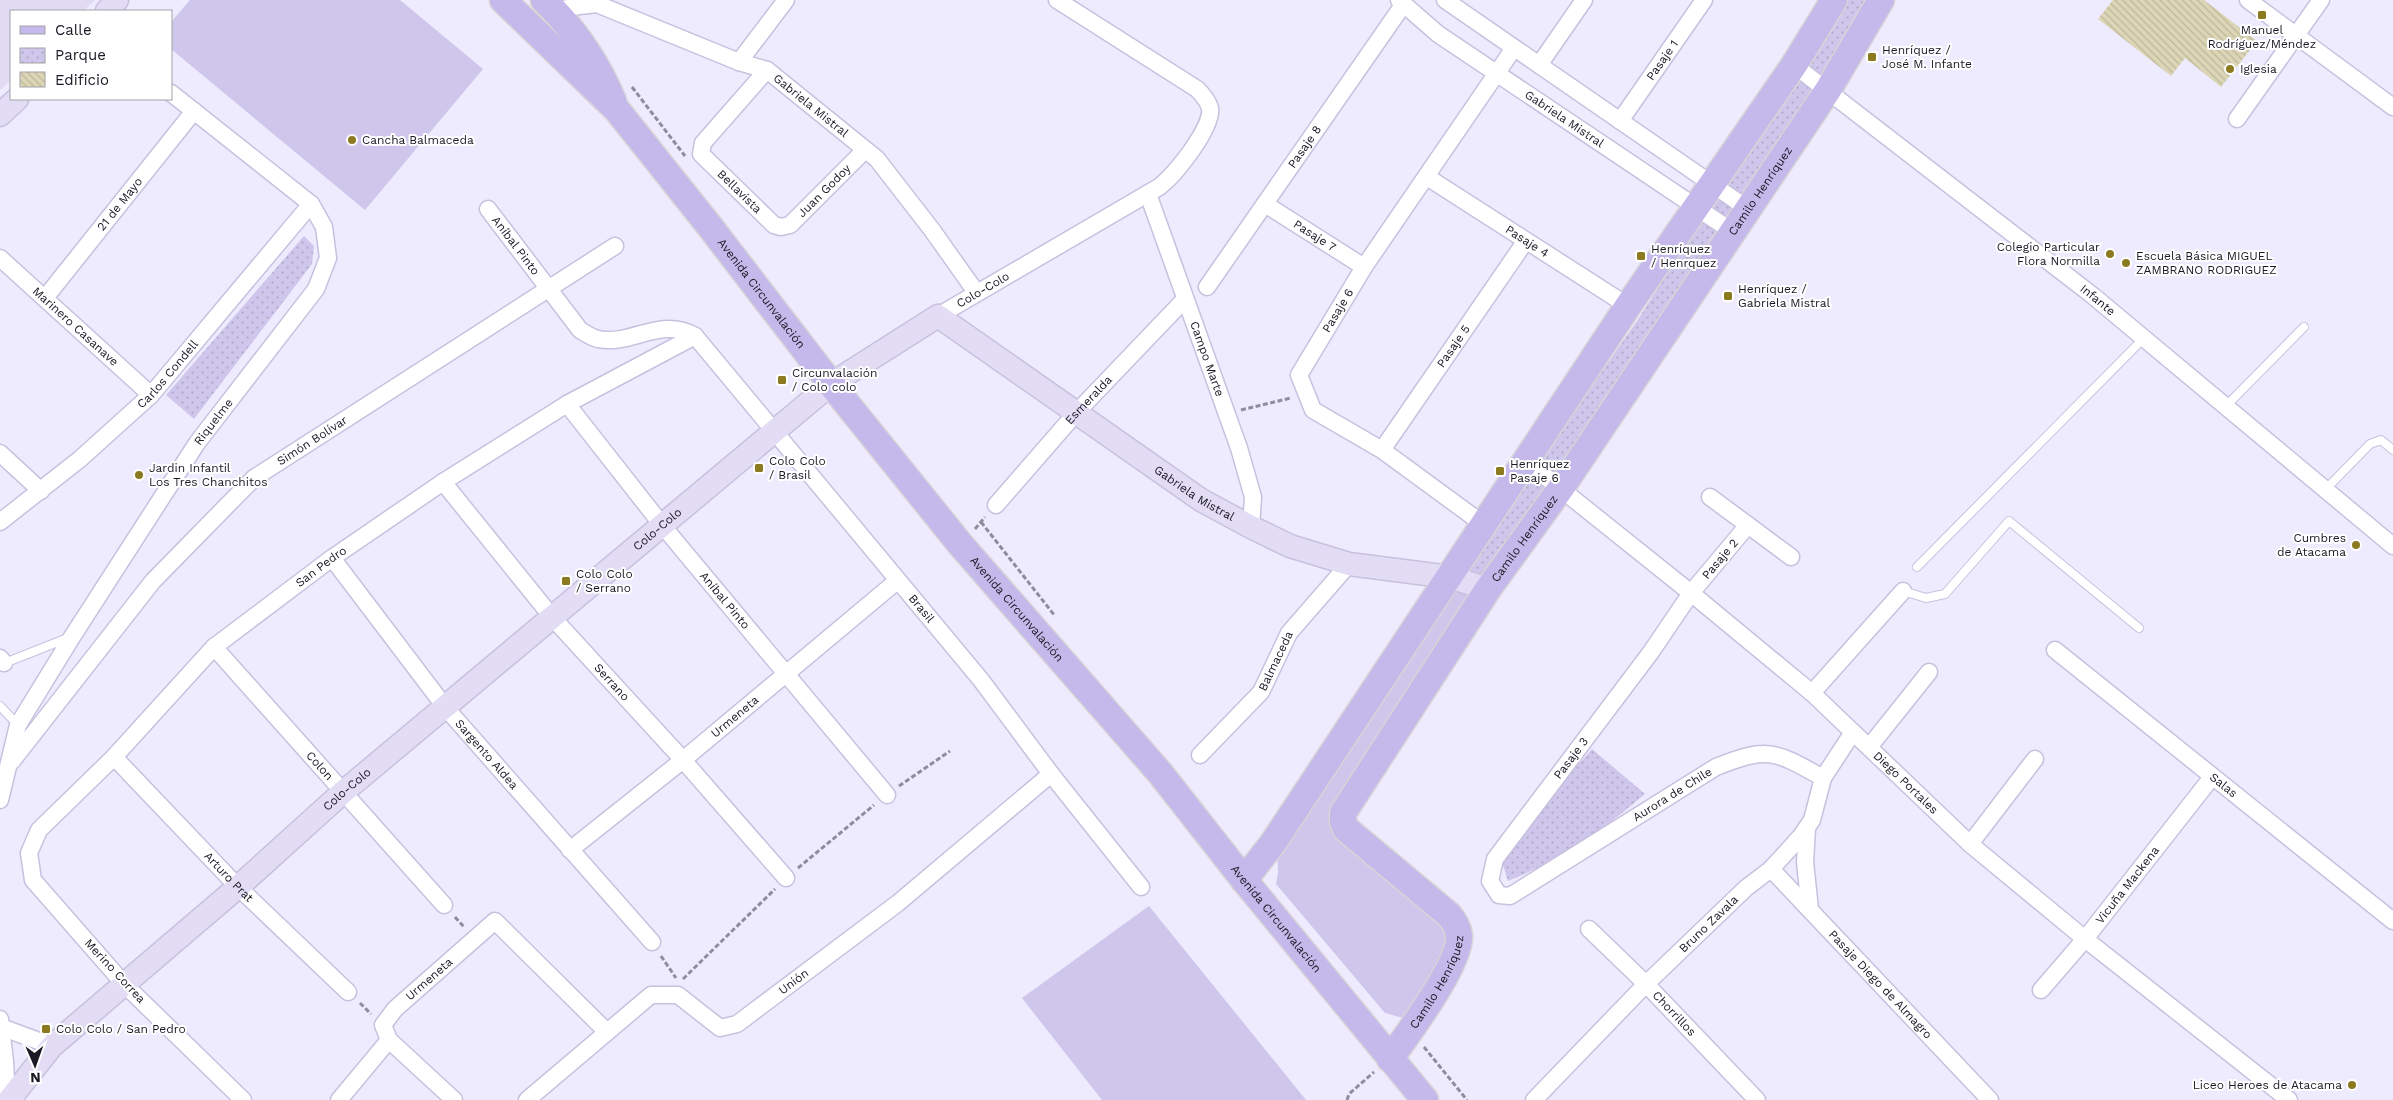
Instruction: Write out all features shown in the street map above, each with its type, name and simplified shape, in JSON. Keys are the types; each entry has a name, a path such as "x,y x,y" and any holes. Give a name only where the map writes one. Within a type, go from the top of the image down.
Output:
{"main road":[{"name":"Avenida Circunvalación","path":"503,0 617,110 831,384 960,544 1160,773 1244,880 1425,1100"},
{"path":"1244,880 1273,843 1628,306 1794,65 1834,0"},
{"name":"Camilo Henríquez","path":"1390,1059 1438,988 1454,956 1459,937 1456,924 1449,914 1346,829 1343,822 1343,813 1488,589 1561,488 1828,90 1881,0"},
{"name":"Avenida Circunvalación","path":"550,6 582,41 593,58 617,110"}],"street":[{"path":"108,10 116,0"},
{"path":"739,62 786,0"},
{"name":"Colo-Colo","path":"14,1098 52,1046 238,887 342,793 831,384 976,292 1166,182 1206,128 1210,108 1205,98 1178,75 1058,0"},
{"path":"1445,0 1464,6 1514,48 1748,209"},
{"path":"1539,65 1584,0"},
{"name":"Pasaje 1","path":"1620,121 1704,0"},
{"path":"2248,0 2393,107"},
{"path":"2237,119 2321,0"},
{"name":"Gabriela Mistral","path":"1401,3 1422,22 1497,74 1733,232"},
{"name":"Pasaje 8","path":"1207,287 1401,3"},
{"name":"Gabriela Mistral","path":"550,6 571,7 597,4 739,62 767,70 877,159 932,230 976,292"},
{"name":"Pasaje 6","path":"1483,524 1382,450 1313,410 1299,375 1364,267 1514,48"},
{"name":"Infante","path":"1794,65 2092,295 2393,546"},
{"path":"695,157 703,143 767,70"},
{"name":"Riquelme","path":"0,800 18,725 72,637 197,443 316,289 328,258 324,228 311,204 172,94"},
{"path":"0,115 16,100"},
{"name":"21 de Mayo","path":"46,298 194,111"},
{"name":"Juan Godoy","path":"781,227 790,224 865,150"},
{"name":"Bellavista","path":"695,157 774,225 781,227"},
{"name":"Pasaje 4","path":"1426,178 1628,306"},
{"name":"Campo Marte","path":"1148,194 1227,413 1252,491 1251,527"},
{"name":"Carlos Condell","path":"0,522 80,460 151,395 311,204"},
{"name":"Pasaje 7","path":"1265,204 1364,267"},
{"name":"Aníbal Pinto","path":"488,209 580,330 598,339 618,339 664,329 682,328 695,336"},
{"name":"Pasaje 5","path":"1382,450 1525,242"},
{"name":"Simón Bolívar","path":"8,766 153,581 254,478 615,246"},
{"name":"Marinero Casanave","path":"0,258 151,395"},
{"name":"Esmeralda","path":"996,505 1076,413 1186,299"},
{"name":"Gabriela Mistral","path":"938,316 1201,500 1251,527 1290,546 1348,564 1450,577 1488,589"},
{"name":"San Pedro","path":"33,880 29,853 39,830 114,757 214,647 332,558 443,482 567,404 695,336"},
{"name":"Brasil","path":"695,336 981,680 1051,774 1141,887"},
{"name":"Aníbal Pinto","path":"567,404 662,525 887,795"},
{"path":"0,453 41,491"},
{"name":"Diego Portales","path":"1526,462 1692,593 1812,693 1870,746 1970,844 2085,939 2289,1100"},
{"name":"Serrano","path":"443,482 552,617 683,760 786,878"},
{"path":"1710,497 1791,557"},
{"name":"Pasaje 2","path":"1692,593 1748,525"},
{"name":"Sargento Aldea","path":"332,558 445,707 652,942"},
{"name":"Balmaceda","path":"1200,755 1261,692 1289,633 1348,564"},
{"name":"Urmeneta","path":"570,850 683,760 898,581"},
{"path":"1812,693 1903,591"},
{"name":"Pasaje 3","path":"1532,883 1510,896 1499,895 1490,881 1495,859 1651,652 1692,593"},
{"name":"Colon","path":"214,647 342,793 444,905"},
{"name":"Salas","path":"2055,650 2393,921"},
{"path":"1870,746 1929,672"},
{"name":"Bruno Zavala","path":"1534,1100 1646,984 1746,888 1771,869 1808,829 1823,778 1853,732"},
{"name":"Aurora de Chile","path":"1532,883 1716,767 1748,754 1771,753 1793,761 1823,778"},
{"name":"Arturo Prat","path":"114,757 238,887 348,992"},
{"path":"1970,844 2035,759"},
{"name":"Unión","path":"527,1100 651,994 678,994 720,1028 737,1024 898,903 1051,774"},
{"name":"Vicuña Mackena","path":"2040,990 2085,939 2212,777"},
{"path":"1808,829 1805,879 1810,909"},
{"name":"Pasaje Diego de Almagro","path":"1771,869 1990,1100"},
{"name":"Merino Correa","path":"33,880 124,984 243,1100"},
{"name":"Urmeneta","path":"339,1100 386,1032 395,1009 476,939 495,920 607,1032"},
{"name":"Chorrillos","path":"1589,929 1646,984 1757,1100"},
{"path":"0,1019 5,1061 14,1098"},
{"path":"1,1027 52,1046"},
{"path":"386,1032 454,1100"}],"lane":[{"path":"2226,406 2304,327"},
{"path":"1917,567 2144,338"},
{"path":"2325,490 2370,444 2381,440 2393,450"},
{"path":"1903,591 1926,598 1946,594 2009,521 2139,628"},
{"path":"1,662 72,637"},
{"path":"0,706 18,725"}],"path":[{"path":"629,83 695,157"},
{"path":"1227,413 1306,394"},
{"path":"970,523 980,537"},
{"path":"652,942 680,983 786,878 887,795 950,751"},
{"path":"444,905 476,939"},
{"path":"348,992 386,1032"},
{"path":"1407,1034 1422,1044 1467,1100"},
{"path":"1347,1100 1349,1094 1390,1059"}],"shaded area":[{"path":"0,0 95,0 84,10 10,10 10,81 0,90"}],"green space":[{"name":"Cancha Balmaceda","path":"190,0 400,0 483,69 365,210 172,50 172,21"},
{"path":"1841,0 1868,0 1819,86 1487,580 1462,571 1637,321"},
{"path":"304,236 314,246 312,264 194,419 166,395"},
{"path":"1451,585 1482,591 1338,814 1455,937 1410,1020 1385,1013 1276,884 1278,873 1277,844"},
{"path":"1592,749 1645,794 1613,820 1563,854 1508,881 1499,853"},
{"path":"1149,906 1306,1100 1102,1100 1022,998"}],"building":[{"path":"2113,0 2204,0 2257,41 2221,87 2185,58 2171,76 2098,19"}],"place":[{"name":"Manuel Rodríguez/Méndez","path":"2262,15"},
{"name":"Henríquez / José M. Infante","path":"1872,57"},
{"name":"Iglesia","path":"2230,69"},
{"name":"Cancha Balmaceda","path":"352,140"},
{"name":"Colegio Particular Flora Normilla","path":"2110,254"},
{"name":"Henríquez / Henrquez","path":"1641,256"},
{"name":"Escuela Básica MIGUEL ZAMBRANO RODRIGUEZ","path":"2126,263"},
{"name":"Henríquez / Gabriela Mistral","path":"1728,296"},
{"name":"Circunvalación / Colo colo","path":"782,380"},
{"name":"Colo Colo / Brasil","path":"759,468"},
{"name":"Henríquez Pasaje 6","path":"1500,471"},
{"name":"Jardin Infantil Los Tres Chanchitos","path":"139,475"},
{"name":"Cumbres de Atacama","path":"2356,545"},
{"name":"Colo Colo / Serrano","path":"566,581"},
{"name":"Colo Colo / San Pedro","path":"46,1029"},
{"name":"Liceo Heroes de Atacama","path":"2352,1085"}]}
